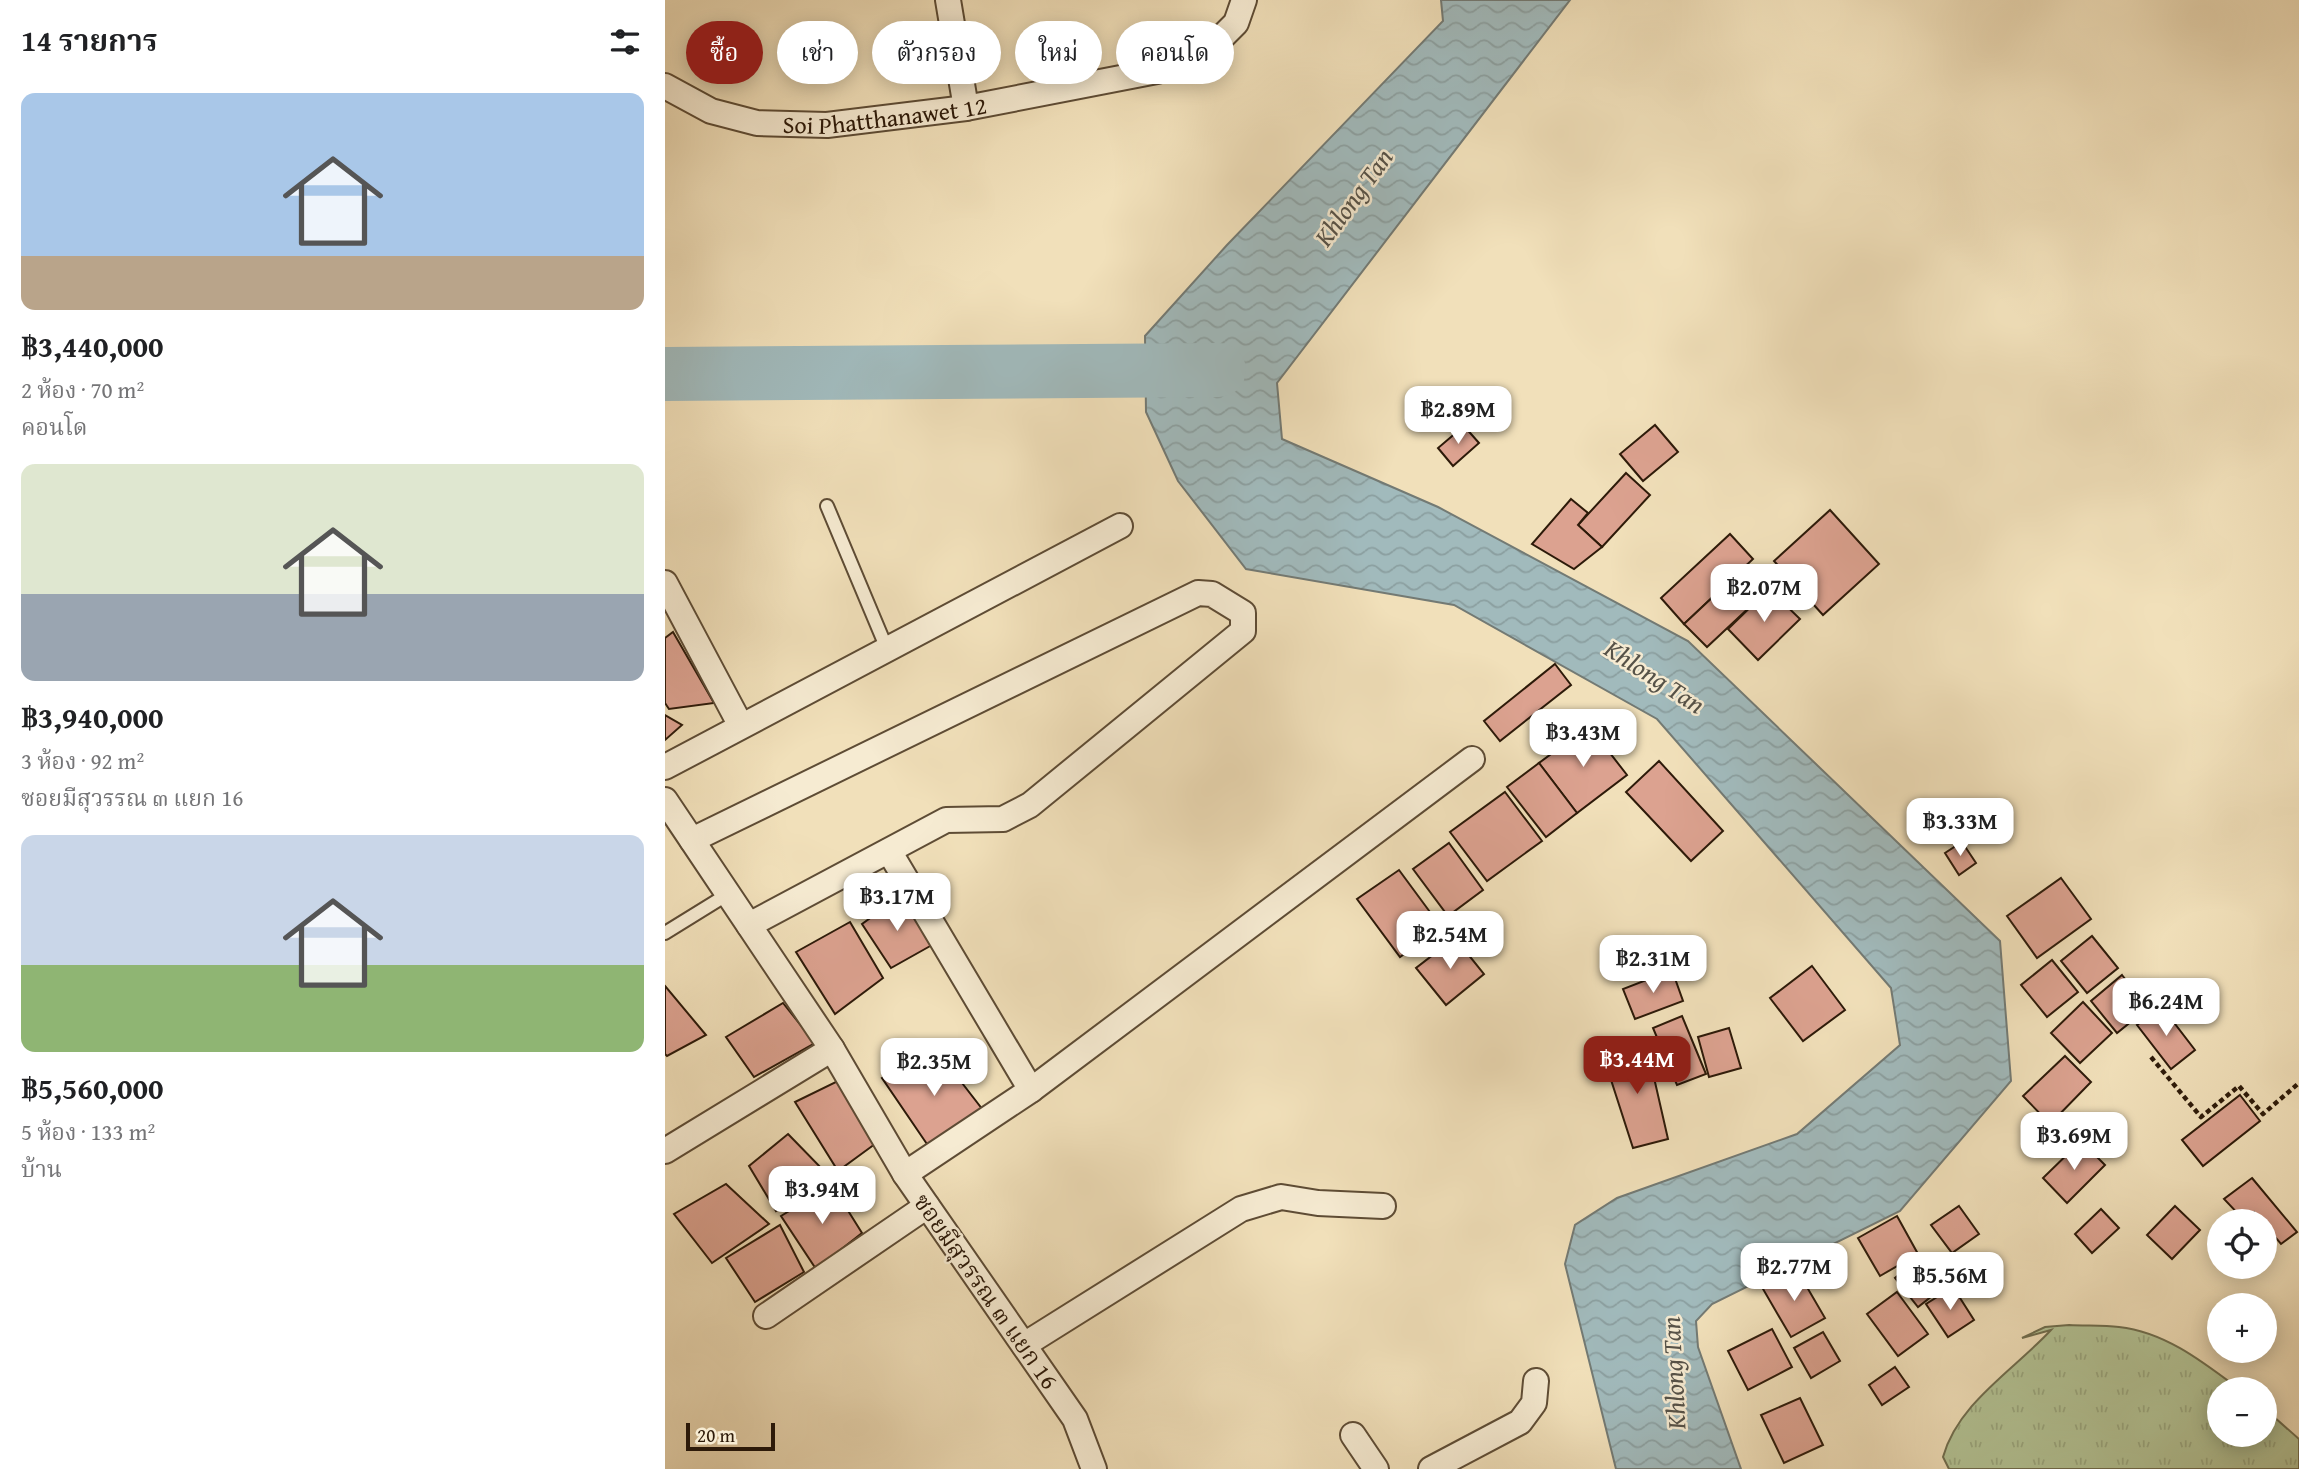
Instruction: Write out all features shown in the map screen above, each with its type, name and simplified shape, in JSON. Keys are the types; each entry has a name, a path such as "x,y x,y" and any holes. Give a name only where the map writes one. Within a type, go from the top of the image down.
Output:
{"street":[{"path":"948,0 967,108"},
{"name":"Soi Phatthanawet 12","path":"665,86 711,111 757,123 827,125 967,108 1157,71 1206,52 1236,23 1244,0"},
{"path":"665,766 1120,526"},
{"path":"665,583 741,726"},
{"path":"692,840 1198,593 1212,594 1243,613 1243,631 1030,805 1003,818 946,820 749,925"},
{"path":"905,1174 1031,1090 1472,759"},
{"name":"ซอยมีสุวรรณ ๓ แยก 16","path":"665,800 832,1049 905,1174 1075,1419 1094,1469"},
{"path":"889,851 1031,1090"},
{"path":"665,1151 832,1049"},
{"path":"1024,1345 1241,1209 1281,1197 1318,1203 1383,1206"},
{"path":"766,1316 927,1206"},
{"path":"1431,1469 1520,1422 1534,1404 1536,1381"},
{"path":"1353,1435 1376,1469"}],"lane":[{"path":"827,506 887,649"},
{"path":"665,933 728,894"}],"path":[{"path":"2151,1057 2201,1117 2239,1086 2263,1114 2299,1083"}],"green space":[{"path":"2113,1326 2152,1335 2183,1350 2222,1377 2207,1377 2207,1447 2277,1447 2277,1420 2299,1439 2299,1469 1949,1469 1943,1457 1961,1420 1989,1388 2051,1330 2022,1338 2045,1327"}],"water":[{"name":"Khlong Tan","path":"1441,0 1570,0 1277,383 1282,439 1438,507 1688,641 2000,941 2011,1081 1900,1211 1712,1304 1696,1321 1698,1347 1741,1469 1616,1469 1565,1264 1575,1225 1617,1198 1797,1134 1900,1045 1891,988 1657,719 1454,605 1246,569 1178,481 1146,412 1145,336 1227,245 1443,21"}],"building":[{"path":"1655,425 1678,452 1643,481 1620,454"},
{"path":"1464,426 1479,443 1453,466 1438,448"},
{"path":"1626,473 1650,495 1602,547 1578,525"},
{"path":"1571,499 1588,513 1578,525 1602,547 1574,569 1532,544"},
{"path":"1830,510 1879,564 1823,615 1774,561"},
{"path":"1730,534 1753,559 1684,624 1661,598"},
{"path":"1747,565 1769,589 1707,647 1684,624"},
{"path":"1769,589 1800,619 1758,660 1728,629"},
{"path":"673,632 714,703 669,709 665,703 665,638"},
{"path":"1555,664 1571,685 1500,741 1484,721"},
{"path":"665,715 682,725 665,740"},
{"path":"1589,726 1627,775 1577,813 1539,763"},
{"path":"1659,761 1723,831 1691,861 1626,792"},
{"path":"1539,763 1577,813 1546,837 1507,787"},
{"path":"1505,792 1542,841 1487,881 1450,832"},
{"path":"1962,842 1976,863 1959,875 1945,853"},
{"path":"1449,843 1483,890 1448,916 1413,869"},
{"path":"1399,870 1441,927 1400,957 1357,899"},
{"path":"2061,878 2091,919 2037,958 2007,916"},
{"path":"901,896 932,945 891,968 862,924"},
{"path":"850,922 883,978 835,1014 796,952"},
{"path":"2092,936 2118,968 2087,993 2061,961"},
{"path":"1455,938 1484,974 1446,1005 1416,968"},
{"path":"2052,960 2078,992 2047,1017 2021,985"},
{"path":"1812,966 1845,1010 1803,1041 1770,998"},
{"path":"1672,970 1683,1001 1635,1019 1623,989"},
{"path":"2122,975 2148,1008 2117,1033 2091,1001"},
{"path":"665,986 706,1035 667,1056 665,1054"},
{"path":"2083,1002 2112,1033 2080,1063 2051,1033"},
{"path":"783,1003 815,1043 754,1077 726,1037"},
{"path":"2162,1007 2195,1050 2171,1069 2137,1025"},
{"path":"1682,1016 1706,1074 1677,1085 1653,1028"},
{"path":"1729,1028 1741,1068 1709,1077 1698,1037"},
{"path":"1647,1047 1668,1139 1633,1148 1603,1055"},
{"path":"935,1048 986,1114 931,1150 882,1078"},
{"path":"2065,1056 2091,1082 2050,1124 2023,1096"},
{"path":"848,1076 875,1144 838,1171 795,1102"},
{"path":"2240,1095 2260,1121 2203,1166 2182,1140"},
{"path":"788,1134 829,1176 776,1211 749,1166"},
{"path":"2081,1141 2105,1165 2067,1203 2043,1178"},
{"path":"2252,1178 2297,1232 2281,1244 2277,1239 2277,1209 2234,1209 2224,1199"},
{"path":"726,1184 769,1224 712,1263 674,1214"},
{"path":"832,1185 862,1233 816,1269 781,1216"},
{"path":"1959,1206 1979,1234 1952,1253 1931,1225"},
{"path":"2175,1206 2200,1230 2172,1259 2147,1235"},
{"path":"2101,1209 2119,1228 2092,1253 2075,1234"},
{"path":"1897,1216 1918,1254 1880,1276 1858,1238"},
{"path":"780,1225 804,1272 755,1302 726,1258"},
{"path":"1922,1256 1946,1285 1918,1307 1895,1278"},
{"path":"1797,1270 1825,1318 1791,1337 1763,1289"},
{"path":"1953,1287 1974,1320 1948,1337 1926,1304"},
{"path":"1897,1292 1928,1334 1898,1356 1867,1314"},
{"path":"1772,1329 1792,1367 1748,1390 1728,1351"},
{"path":"1823,1332 1840,1361 1811,1378 1794,1348"},
{"path":"1895,1367 1909,1387 1882,1405 1869,1385"},
{"path":"1800,1398 1823,1445 1784,1463 1761,1415"}],"waterway":[{"path":"665,374 1219,370"}]}
